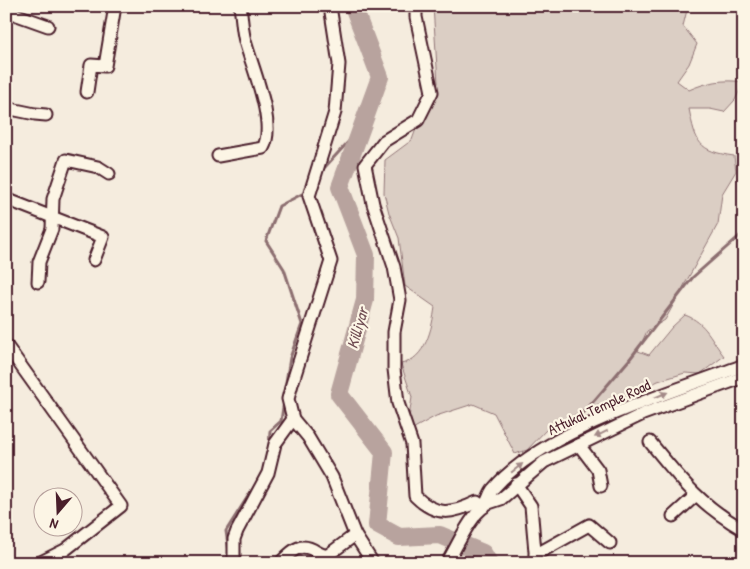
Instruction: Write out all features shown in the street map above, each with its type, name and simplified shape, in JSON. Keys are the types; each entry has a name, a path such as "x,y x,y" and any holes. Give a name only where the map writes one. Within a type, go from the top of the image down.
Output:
{"street":[{"path":"87,92 91,65 105,66 115,6"},
{"path":"218,156 263,148 268,140 265,121 266,107 244,38 240,6"},
{"path":"330,6 339,64 335,112 308,196 331,261 288,399 293,419 308,438 332,477 354,535 368,560"},
{"path":"416,6 416,17 432,92 418,120 384,141 365,166 373,204 394,267 400,300 394,332 394,369 398,403 412,444 415,496 435,511 447,512 477,502 485,506"},
{"path":"6,11 48,26"},
{"path":"6,108 46,115"},
{"path":"38,282 39,262 52,229 53,199 66,160 98,167 109,174"},
{"path":"6,199 103,237 94,260"},
{"path":"6,345 121,506 65,550 39,563"},
{"name":"Attukal Temple Road","path":"485,506 493,490 514,469 560,440 662,394 744,365"},
{"name":"Attukal Temple Road","path":"452,557 474,515 485,506 501,499 516,484 544,462 643,414 744,377"},
{"path":"234,563 234,539 237,531 268,473 275,444 293,419"},
{"path":"650,442 695,496 724,519 744,530"},
{"path":"579,446 598,470 601,486"},
{"path":"516,484 531,506 535,559 589,525 610,543"},
{"path":"673,516 695,496"},
{"path":"280,563 296,547 301,546 308,547 323,556 328,556 354,535"}],"shaded area":[{"path":"433,6 688,6 683,26 697,44 689,64 677,81 689,90 715,82 744,82 735,100 724,112 710,109 689,109 694,130 701,143 713,151 734,156 736,171 722,194 718,224 665,320 647,331 638,351 649,355 672,327 685,315 704,327 724,356 700,374 685,373 658,381 615,403 590,407 547,429 527,450 515,454 494,413 473,404 436,416 407,432 412,397 401,364 410,361 422,349 430,333 435,307 405,286 399,238 389,213 384,193 385,160 412,140 422,112 438,83"}],"waterway":[{"name":"Killiyar","path":"353,6 380,77 340,187 366,255 365,300 339,394 384,452 377,525 399,537 440,535 483,553 489,563"},
{"path":"325,167 362,127"},
{"path":"284,394 290,358 302,324 284,269 266,241 279,206 302,194"},
{"path":"580,417 629,360 693,277 744,232"},
{"path":"269,449 270,431 281,421 284,401"},
{"path":"229,552 226,531 259,479"}]}
